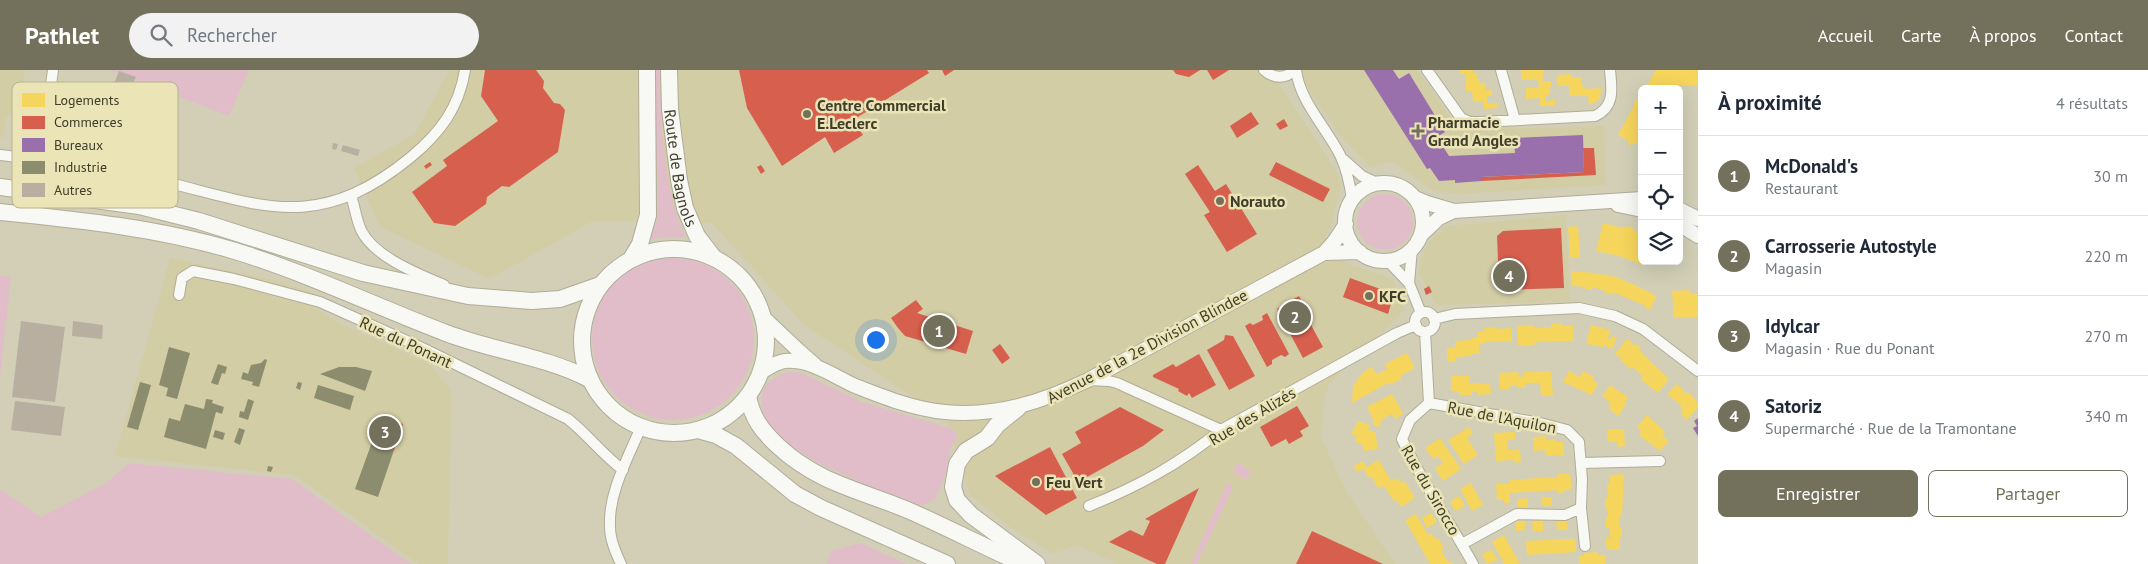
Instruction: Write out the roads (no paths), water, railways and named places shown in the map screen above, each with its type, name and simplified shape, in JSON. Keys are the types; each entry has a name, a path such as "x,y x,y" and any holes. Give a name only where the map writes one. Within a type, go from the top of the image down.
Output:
{"main road":[{"name":"Route de Bagnols","path":"631,259 640,244 648,214 647,70"},
{"name":"Route de Bagnols","path":"669,70 670,109 679,180 685,208 697,236 714,258"},
{"path":"1454,211 1439,218 1422,234 1412,249 1396,259 1373,259 1360,252 1348,235 1346,224 1346,216 1352,200 1358,192 1377,184 1398,185 1415,198 1427,204 1454,211 1638,199"},
{"path":"1415,198 1422,215 1422,234"},
{"path":"1605,202 1638,209"},
{"path":"147,208 199,221 363,273 468,296 532,301 560,299 600,285"},
{"path":"1683,211 1698,219"},
{"path":"0,212 117,226 203,242 288,269 485,347 551,363 589,379"},
{"name":"Avenue de la 2e Division Blindee","path":"763,316 798,351 820,368 852,384 906,405 943,412 969,414 1018,408 1060,394 1088,380 1324,252 1334,242 1346,224"},
{"path":"1683,226 1698,234"},
{"path":"664,249 689,250 714,258 727,266 744,282 757,302 763,316 766,335 765,354 761,372 748,396 726,417 698,430 679,433 659,432 640,427 619,416 602,400 589,379 582,355 582,331 588,307 600,285 614,270 631,259 664,249"},
{"name":"Avenue de la 2e Division Blindee","path":"1324,252 1360,252"},
{"name":"Avenue de la 2e Division Blindee","path":"761,372 783,361 792,361 820,368"},
{"path":"748,396 750,410 755,421 767,437 809,470 834,483 909,511 1023,564"},
{"path":"1018,408 997,425 987,438 966,451 957,464 953,487 957,500 971,515 1037,564"},
{"path":"698,430 716,435 736,446 794,494 947,564"}],"street":[{"path":"178,185 272,207 308,208 351,196 375,184 430,142 452,112 462,91 465,70"},
{"path":"1264,70 1273,77 1290,75 1295,70"},
{"path":"1295,70 1299,88 1340,155 1352,200"},
{"path":"1427,70 1461,118 1470,122 1595,116 1608,106 1612,96 1610,70"},
{"path":"1501,70 1515,120"},
{"path":"1283,77 1299,88"},
{"path":"1340,155 1353,168 1377,184"},
{"path":"351,196 362,232 373,246 416,273 468,296"},
{"path":"1409,283 1412,249"},
{"path":"1387,260 1409,283 1421,313"},
{"name":"Rue du Ponant","path":"179,295 182,278 193,271 234,279 320,302 416,345 568,419 585,433 608,459 623,470"},
{"path":"1434,319 1455,314 1579,308 1615,316 1643,329 1698,371"},
{"path":"1421,313 1429,313 1434,319 1434,327 1425,332 1418,329 1415,320 1421,313"},
{"name":"Rue des Alizés","path":"1089,506 1129,490 1175,464 1221,430 1397,332 1416,325"},
{"path":"1425,332 1429,403"},
{"path":"1088,380 1117,383 1221,430"},
{"name":"Rue de l'Aquilon","path":"1429,403 1540,423 1566,430 1579,442 1581,508 1585,546"},
{"name":"Rue du Sirocco","path":"1429,403 1410,420 1402,439 1416,469 1473,564"},
{"path":"621,564 615,550 610,528 611,508 623,470 640,427"},
{"path":"1581,463 1660,461"},
{"path":"1462,544 1518,514 1565,515 1581,508"}],"place":[{"name":"Centre Commercial E.Leclerc","path":"807,114"},
{"name":"Pharmacie Grand Angles","path":"1418,131"},
{"name":"Norauto","path":"1220,201"},
{"name":"Satoriz","path":"1509,276"},
{"name":"KFC","path":"1369,296"},
{"name":"Carrosserie Autostyle","path":"1295,317"},
{"name":"McDonald's","path":"939,331"},
{"name":"Idylcar","path":"385,432"},
{"name":"Feu Vert","path":"1036,482"}]}
